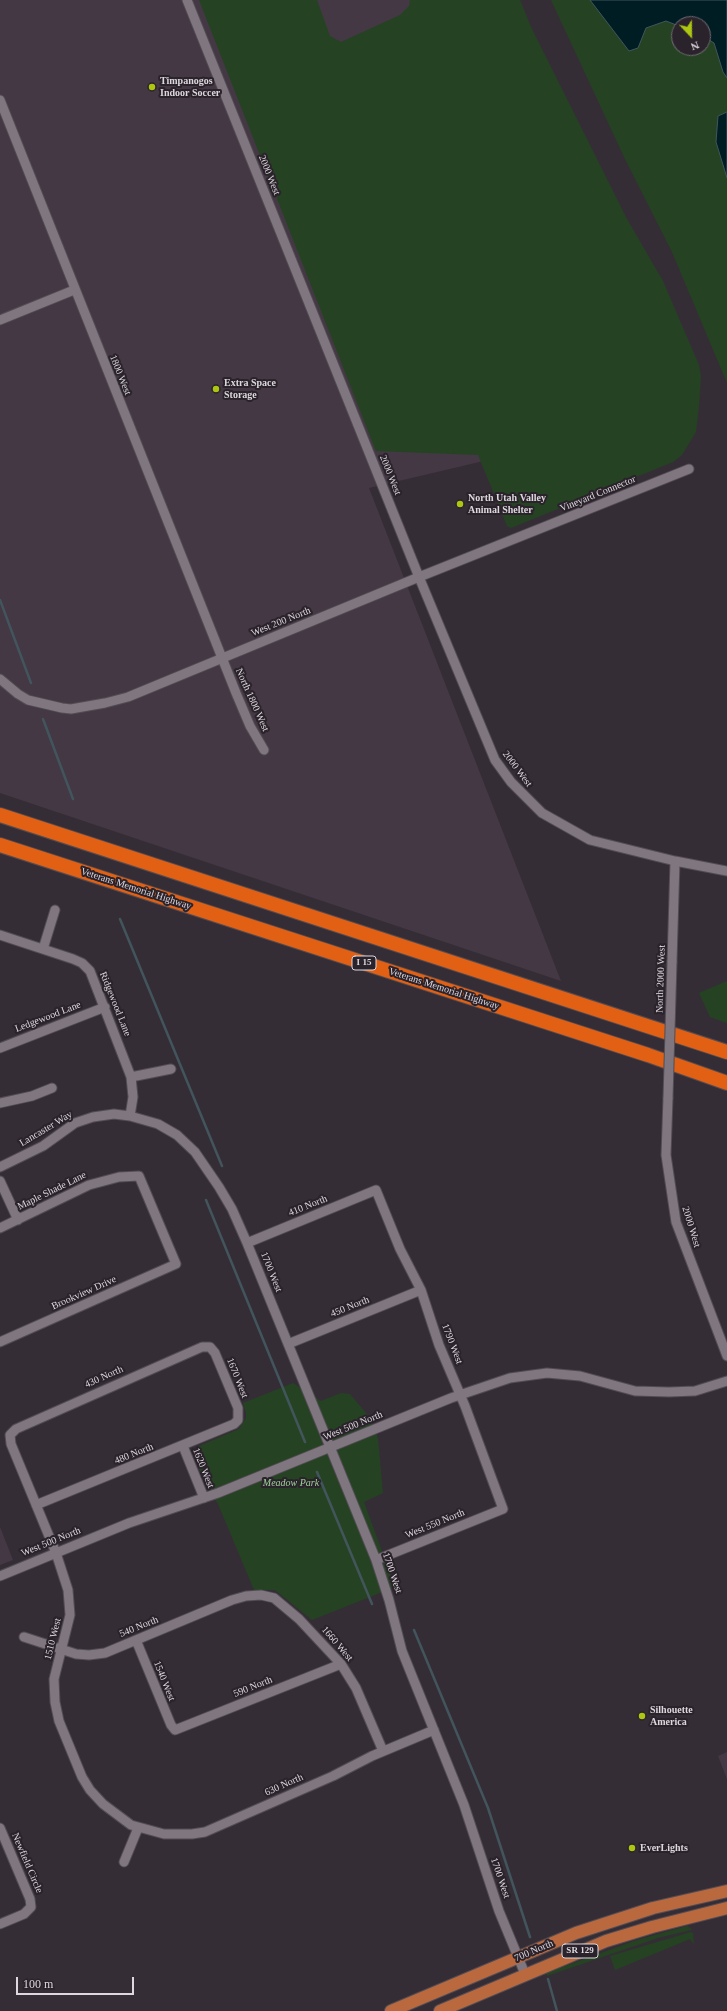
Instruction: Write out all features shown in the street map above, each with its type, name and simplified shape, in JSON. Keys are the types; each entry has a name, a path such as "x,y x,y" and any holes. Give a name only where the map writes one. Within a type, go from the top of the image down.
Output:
{"highway":[{"path":"0,815 727,1052"},
{"name":"Veterans Memorial Highway","path":"0,845 648,1055 727,1083"}],"main road":[{"name":"700 North","path":"391,2011 576,1933 632,1914 727,1891"},
{"name":"700 North","path":"440,2011 525,1974 619,1937 727,1908"}],"street":[{"name":"2000 West","path":"187,0 419,577 495,760 511,782 542,813 590,840 675,861 727,871"},
{"name":"1800 West","path":"0,100 74,290 222,658"},
{"path":"0,320 74,290"},
{"name":"Vineyard Connector","path":"515,539 689,469"},
{"name":"West 200 North","path":"0,679 28,700 71,709 104,704 128,697 515,539"},
{"name":"North 1800 West","path":"222,658 250,726 264,750"},
{"name":"North 2000 West","path":"668,1098 675,861"},
{"path":"43,949 55,910"},
{"name":"Ridgewood Lane","path":"0,935 73,959 86,967 93,976 131,1077 133,1098 130,1116"},
{"name":"Ledgewood Lane","path":"0,1048 105,1007"},
{"path":"131,1077 171,1069"},
{"path":"0,1103 32,1096 52,1088"},
{"name":"2000 West","path":"668,1098 666,1155 676,1222 727,1356"},
{"name":"Lancaster Way","path":"0,1167 42,1146 75,1123 93,1117 114,1114 130,1116 158,1124 177,1135 195,1152 219,1187"},
{"name":"Maple Shade Lane","path":"0,1228 89,1185 119,1177 139,1176 176,1264"},
{"path":"0,1181 18,1220"},
{"name":"1700 West","path":"219,1187 232,1209 247,1243 376,1560 390,1600 402,1651 464,1805 499,1911 525,1974"},
{"name":"410 North","path":"247,1243 376,1190"},
{"name":"1790 West","path":"376,1190 400,1250 421,1290 439,1345 460,1395 503,1509"},
{"name":"Brookview Drive","path":"0,1342 176,1264"},
{"name":"450 North","path":"288,1344 421,1290"},
{"name":"430 North","path":"10,1435 16,1429 142,1372 202,1347 210,1347"},
{"name":"1670 West","path":"210,1347 215,1353 238,1408 238,1420"},
{"name":"West 500 North","path":"0,1576 129,1522 204,1498 460,1395 510,1378 548,1373 580,1376 635,1391 695,1391 727,1381"},
{"name":"480 North","path":"36,1505 183,1446 228,1427 238,1420"},
{"name":"1510 West","path":"10,1435 11,1444 56,1552 68,1590 70,1615 54,1679 54,1694 59,1721 90,1790 118,1817 138,1828"},
{"name":"1620 West","path":"183,1446 204,1498"},
{"name":"West 550 North","path":"376,1560 503,1509"},
{"name":"540 North","path":"24,1637 76,1654 89,1655 105,1653 232,1600 246,1596 261,1595"},
{"name":"1660 West","path":"261,1595 274,1598 299,1619 341,1664 356,1688 383,1751"},
{"name":"1540 West","path":"136,1640 170,1726 174,1729"},
{"name":"590 North","path":"174,1729 179,1730 341,1664"},
{"name":"630 North","path":"138,1828 164,1834 178,1835 205,1832 333,1776 383,1751 434,1730"},
{"name":"Newfield Circle","path":"0,1828 30,1899 31,1907 24,1914 0,1924"},
{"path":"124,1862 138,1828"}],"shaded area":[{"path":"0,0 516,0 577,439 369,488 561,981 0,793"},
{"path":"0,1527 13,1560 0,1565"},
{"path":"727,1752 727,1779 718,1756"}],"green space":[{"path":"199,0 317,0 330,36 341,42 400,15 409,6 410,0 520,0 532,29 627,219 663,281 699,365 701,376 696,432 682,455 673,462 511,528 507,526 478,455 376,451"},
{"path":"551,0 727,0 727,383 672,252 624,157"},
{"path":"727,981 727,1023 710,1017 699,993"},
{"name":"Meadow Park","path":"293,1383 321,1401 341,1393 350,1394 371,1419 378,1438 383,1493 364,1502 395,1587 312,1620 275,1590 254,1590 218,1504 207,1488 193,1454 193,1450 197,1447 239,1429 246,1418 243,1403"},
{"path":"687,1926 692,1929 658,1938 547,1976 546,1973 637,1940"},
{"path":"691,1932 693,1933 694,1944 690,1939 615,1970 610,1956"}],"water":[{"path":"590,0 727,0 727,78 723,72 714,43 711,41 711,16 671,16 671,23 666,21 646,28 638,48 629,51"},
{"path":"727,112 727,178 716,142 718,116"}],"waterway":[{"path":"0,600 31,683"},
{"path":"43,719 73,799"},
{"path":"120,919 222,1166"},
{"path":"206,1200 305,1442"},
{"path":"317,1472 372,1604"},
{"path":"414,1630 488,1808 530,1937"},
{"path":"548,1979 557,2011"}],"place":[{"name":"Timpanogos Indoor Soccer","path":"152,87"},
{"name":"Extra Space Storage","path":"216,389"},
{"name":"North Utah Valley Animal Shelter","path":"460,504"},
{"name":"Silhouette America","path":"642,1716"},
{"name":"EverLights","path":"632,1848"}]}
